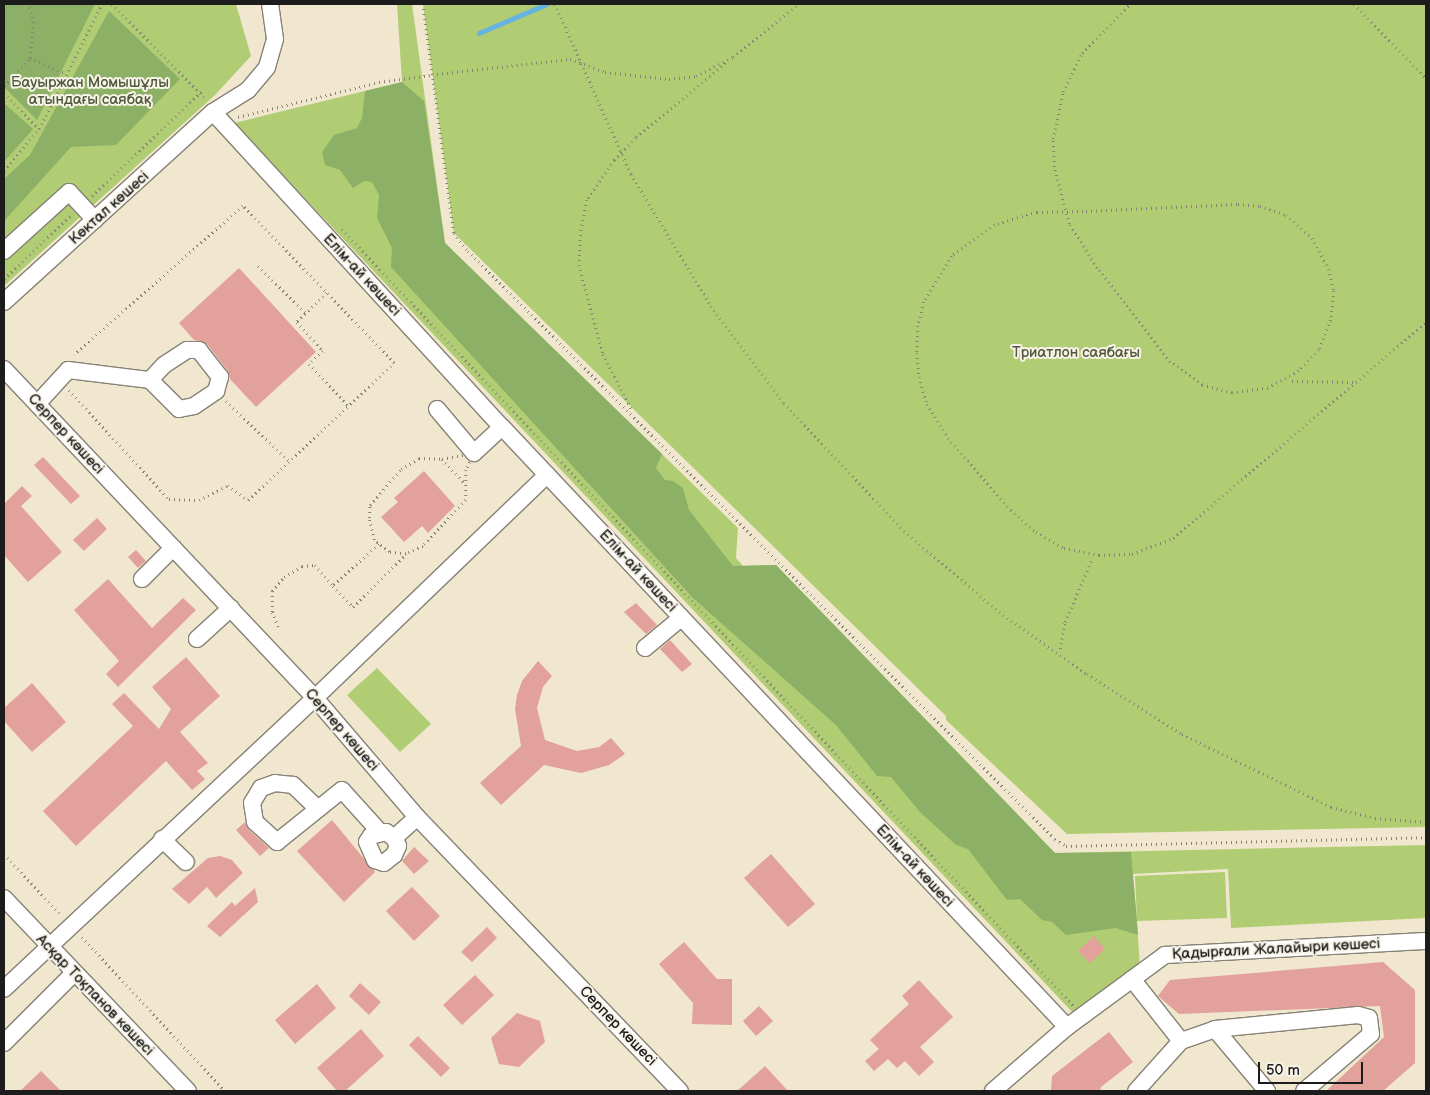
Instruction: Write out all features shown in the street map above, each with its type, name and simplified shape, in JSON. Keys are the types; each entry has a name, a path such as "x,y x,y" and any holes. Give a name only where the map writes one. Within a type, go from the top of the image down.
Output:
{"street":[{"name":"Көктал көшесі","path":"4,302 213,112 248,90 267,67 275,39 270,4"},
{"name":"Елім-ай көшесі","path":"213,112 502,427 1067,1027"},
{"path":"4,251 68,192 95,220"},
{"path":"37,404 68,370 150,380 179,409 194,406 216,391 220,377 199,350 187,350 164,365 150,380"},
{"name":"Серпер көшесі","path":"4,369 315,698 417,817 680,1091"},
{"path":"437,409 474,453 502,427"},
{"path":"4,989 47,945 315,698 547,475"},
{"path":"142,579 173,548"},
{"path":"197,639 230,608"},
{"path":"645,648 682,618"},
{"path":"318,809 342,790 387,835 417,817"},
{"path":"162,839 186,862"},
{"name":"Асқар Тоқпанов көшесі","path":"4,898 188,1091"},
{"name":"Қадырғали Жалайыри көшесі","path":"993,1091 1067,1027 1165,955 1426,941"},
{"path":"4,1043 74,973"},
{"path":"1132,979 1181,1041"},
{"path":"1136,1091 1181,1041 1215,1030 1358,1015 1369,1018 1371,1034 1304,1091"},
{"path":"1215,1030 1267,1091"}],"path":[{"path":"4,86 30,58 33,23 29,4"},
{"path":"4,171 39,129 102,4"},
{"path":"112,4 201,92 213,112"},
{"path":"423,4 454,233 468,250 1007,792 1066,846 1426,837"},
{"path":"555,4 580,65 631,174 722,321 784,403 832,458 904,531 958,580 1086,674 1228,759 1307,796 1355,815 1426,822"},
{"path":"635,416 603,354 579,265 580,230 587,200 614,160 636,137 798,4"},
{"path":"1130,4 1082,54 1063,92 1053,140 1054,167 1069,224 1097,268 1170,362 1202,385 1232,393 1268,388 1299,371 1319,350 1331,320 1334,291 1331,275 1312,238 1286,216 1260,206 1238,204 1086,211 1036,212 995,225 962,246 952,256 924,302 918,326 917,361 927,404 948,438 1011,510 1036,532 1064,548 1099,556 1132,554 1173,538 1426,322"},
{"path":"1354,4 1426,78"},
{"path":"437,74 570,59 580,65 605,72 669,79 696,76 733,57"},
{"path":"30,58 66,74"},
{"path":"244,123 237,116 379,82 432,75"},
{"path":"4,279 201,92"},
{"path":"4,93 39,129"},
{"path":"339,225 1074,1007"},
{"path":"258,266 306,313"},
{"path":"327,293 297,322 323,351 309,364 349,406"},
{"path":"1292,381 1357,382"},
{"path":"216,391 290,462"},
{"path":"278,626 272,612 272,591 284,578 302,566 315,566 353,607 406,554 423,546 466,500 464,483 474,453 442,459 419,458 401,469 370,505 372,533 379,544 389,552 406,554"},
{"path":"442,459 464,483"},
{"path":"333,586 379,544"},
{"path":"1060,649 1065,622 1092,559"},
{"path":"4,854 225,1091"}],"green space":[{"name":"Бауыржан Момышұлы атындағы саябақ","path":"4,4 236,4 251,56 215,95 4,286"},
{"path":"4,4 95,4 37,120 4,87"},
{"path":"397,4 412,4 445,243 738,528 736,558 743,566 776,565 1055,853 1426,845 1426,918 1231,928 1228,869 1133,874 1137,920 1135,876 1225,872 1227,918 1137,921 1140,968 1074,1014 234,123 402,82"},
{"name":"Триатлон саябағы","path":"423,4 1426,4 1426,827 1067,834 946,720 946,716 454,233"},
{"path":"109,11 180,79 116,145 71,147 5,220 4,179 30,155"},
{"path":"402,82 424,101 445,243 662,454 656,468 665,480 673,481 683,488 689,510 733,566 776,565 1055,853 1131,852 1138,935 1116,928 1066,935 1052,922 1042,920 1020,899 1007,900 968,849 956,845 920,812 891,777 877,776 836,725 693,598 391,267 392,248 377,218 379,195 372,182 364,181 353,188 340,170 325,165 322,152 334,135 357,128 362,118 365,91"},
{"path":"4,103 33,129 4,162"},
{"path":"377,668 431,724 400,752 347,695"}],"building":[{"path":"239,268 316,352 256,407 230,379 228,371 207,344 194,340 179,323"},
{"path":"43,457 80,496 71,504 34,465"},
{"path":"424,471 455,506 428,533 422,526 404,542 381,517 398,502 394,498"},
{"path":"22,486 32,496 21,506 62,552 28,582 4,555 4,504"},
{"path":"97,518 107,529 84,551 73,540"},
{"path":"136,550 146,561 138,568 128,557"},
{"path":"108,579 152,628 183,598 196,610 118,687 106,674 119,661 74,610"},
{"path":"636,603 657,625 646,634 624,612"},
{"path":"670,640 692,664 682,672 660,649"},
{"path":"186,657 220,696 180,732 208,763 197,771 205,779 192,790 166,761 76,846 43,811 133,726 112,704 124,693 159,729 171,709 152,687"},
{"path":"538,661 552,676 543,687 537,708 545,740 577,751 599,747 611,738 625,754 609,765 581,773 544,765 501,805 480,783 521,746 515,709 517,695 522,681"},
{"path":"32,683 66,722 32,752 4,721 4,708"},
{"path":"332,820 375,872 344,902 297,851"},
{"path":"245,822 248,829 269,848 260,856 236,830"},
{"path":"414,847 429,861 414,874 402,861"},
{"path":"771,854 815,904 788,927 744,878"},
{"path":"220,856 232,860 243,873 216,898 207,887 189,904 172,889 208,858"},
{"path":"412,887 440,916 414,941 386,911"},
{"path":"255,888 258,902 220,937 207,926 232,902 235,906"},
{"path":"487,927 497,938 472,962 461,952"},
{"path":"1094,936 1105,949 1090,963 1078,951"},
{"path":"684,942 717,979 732,979 732,1025 692,1024 693,1003 659,964"},
{"path":"1383,962 1415,990 1415,1063 1383,1091 1326,1091 1384,1037 1380,1006 1179,1014 1158,996 1170,980"},
{"path":"475,975 494,995 462,1025 443,1005"},
{"path":"919,980 953,1017 920,1047 934,1062 919,1076 905,1061 897,1068 888,1059 874,1071 865,1061 879,1049 870,1040 909,1004 902,996"},
{"path":"360,983 381,1002 369,1015 349,996"},
{"path":"317,984 336,1008 295,1044 275,1020"},
{"path":"759,1006 773,1021 756,1036 743,1021"},
{"path":"517,1013 540,1021 545,1042 519,1067 499,1064 491,1038"},
{"path":"361,1029 384,1056 345,1091 337,1091 317,1068"},
{"path":"1109,1032 1133,1062 1101,1087 1100,1091 1051,1091 1052,1076"},
{"path":"418,1036 450,1068 441,1077 409,1045"},
{"path":"765,1066 788,1091 737,1091"},
{"path":"41,1071 61,1091 20,1091"}],"waterway":[{"path":"479,33 547,4"}]}
